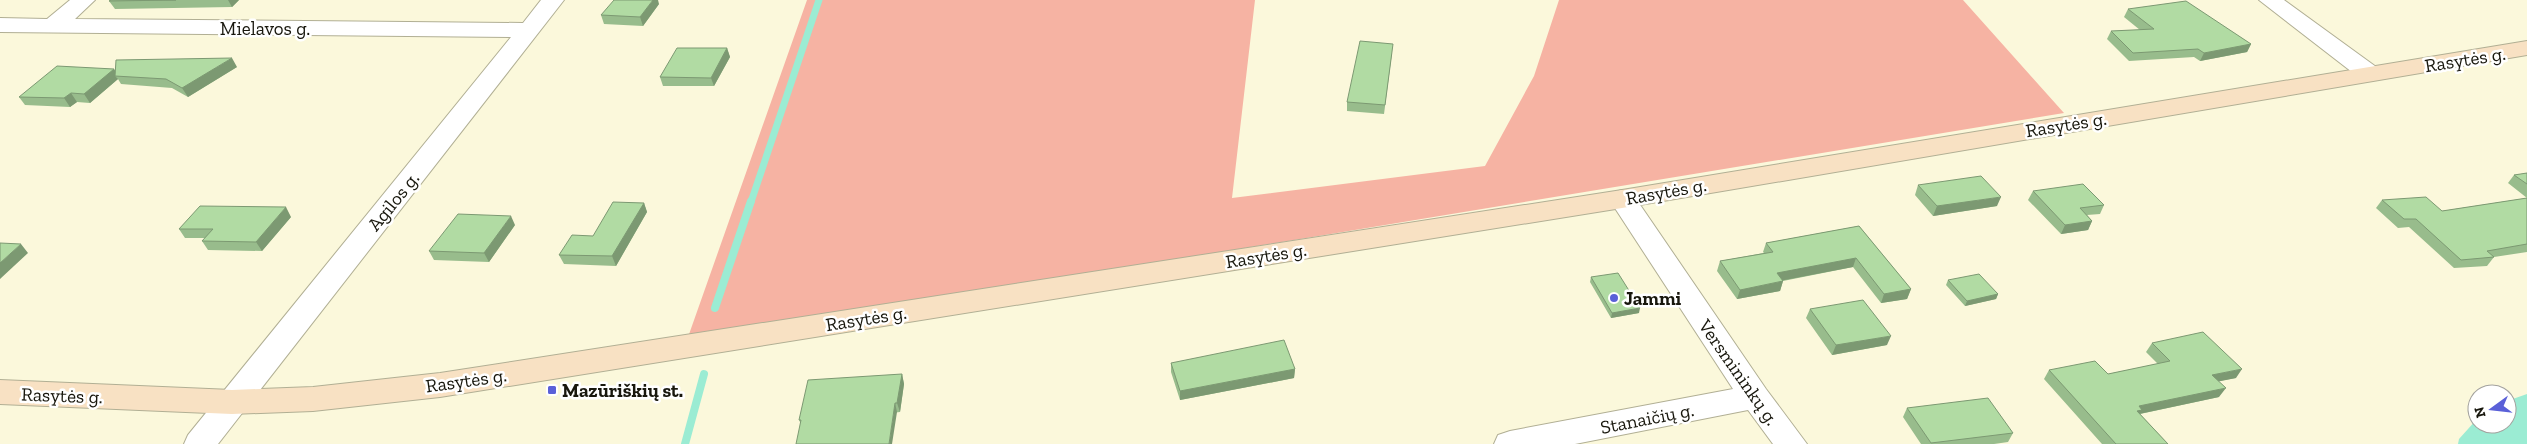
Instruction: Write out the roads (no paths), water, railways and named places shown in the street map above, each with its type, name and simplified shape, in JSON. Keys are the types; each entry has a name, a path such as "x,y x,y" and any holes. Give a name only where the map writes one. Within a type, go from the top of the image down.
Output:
{"main road":[{"name":"Rasytės g.","path":"0,392 232,402 313,399 454,383 1622,199 2527,48"}],"street":[{"path":"51,26 84,0"},
{"name":"Agilos g.","path":"200,444 553,0"},
{"path":"2270,0 2370,74"},
{"name":"Mielavos g.","path":"0,26 530,30"},
{"name":"Versmininkų g.","path":"1622,199 1755,397 1791,444"},
{"name":"Stanaičių g.","path":"1510,444 1755,397"}],"water":[{"path":"2527,394 2527,444 2458,444 2459,439 2467,430 2467,434 2517,434 2517,398"}],"waterway":[{"path":"751,202 819,0"},
{"path":"715,308 751,201"},
{"path":"685,444 704,374"}],"place":[{"name":"Jammi","path":"1614,298"},
{"name":"Mazūriškių st.","path":"552,390"}]}
